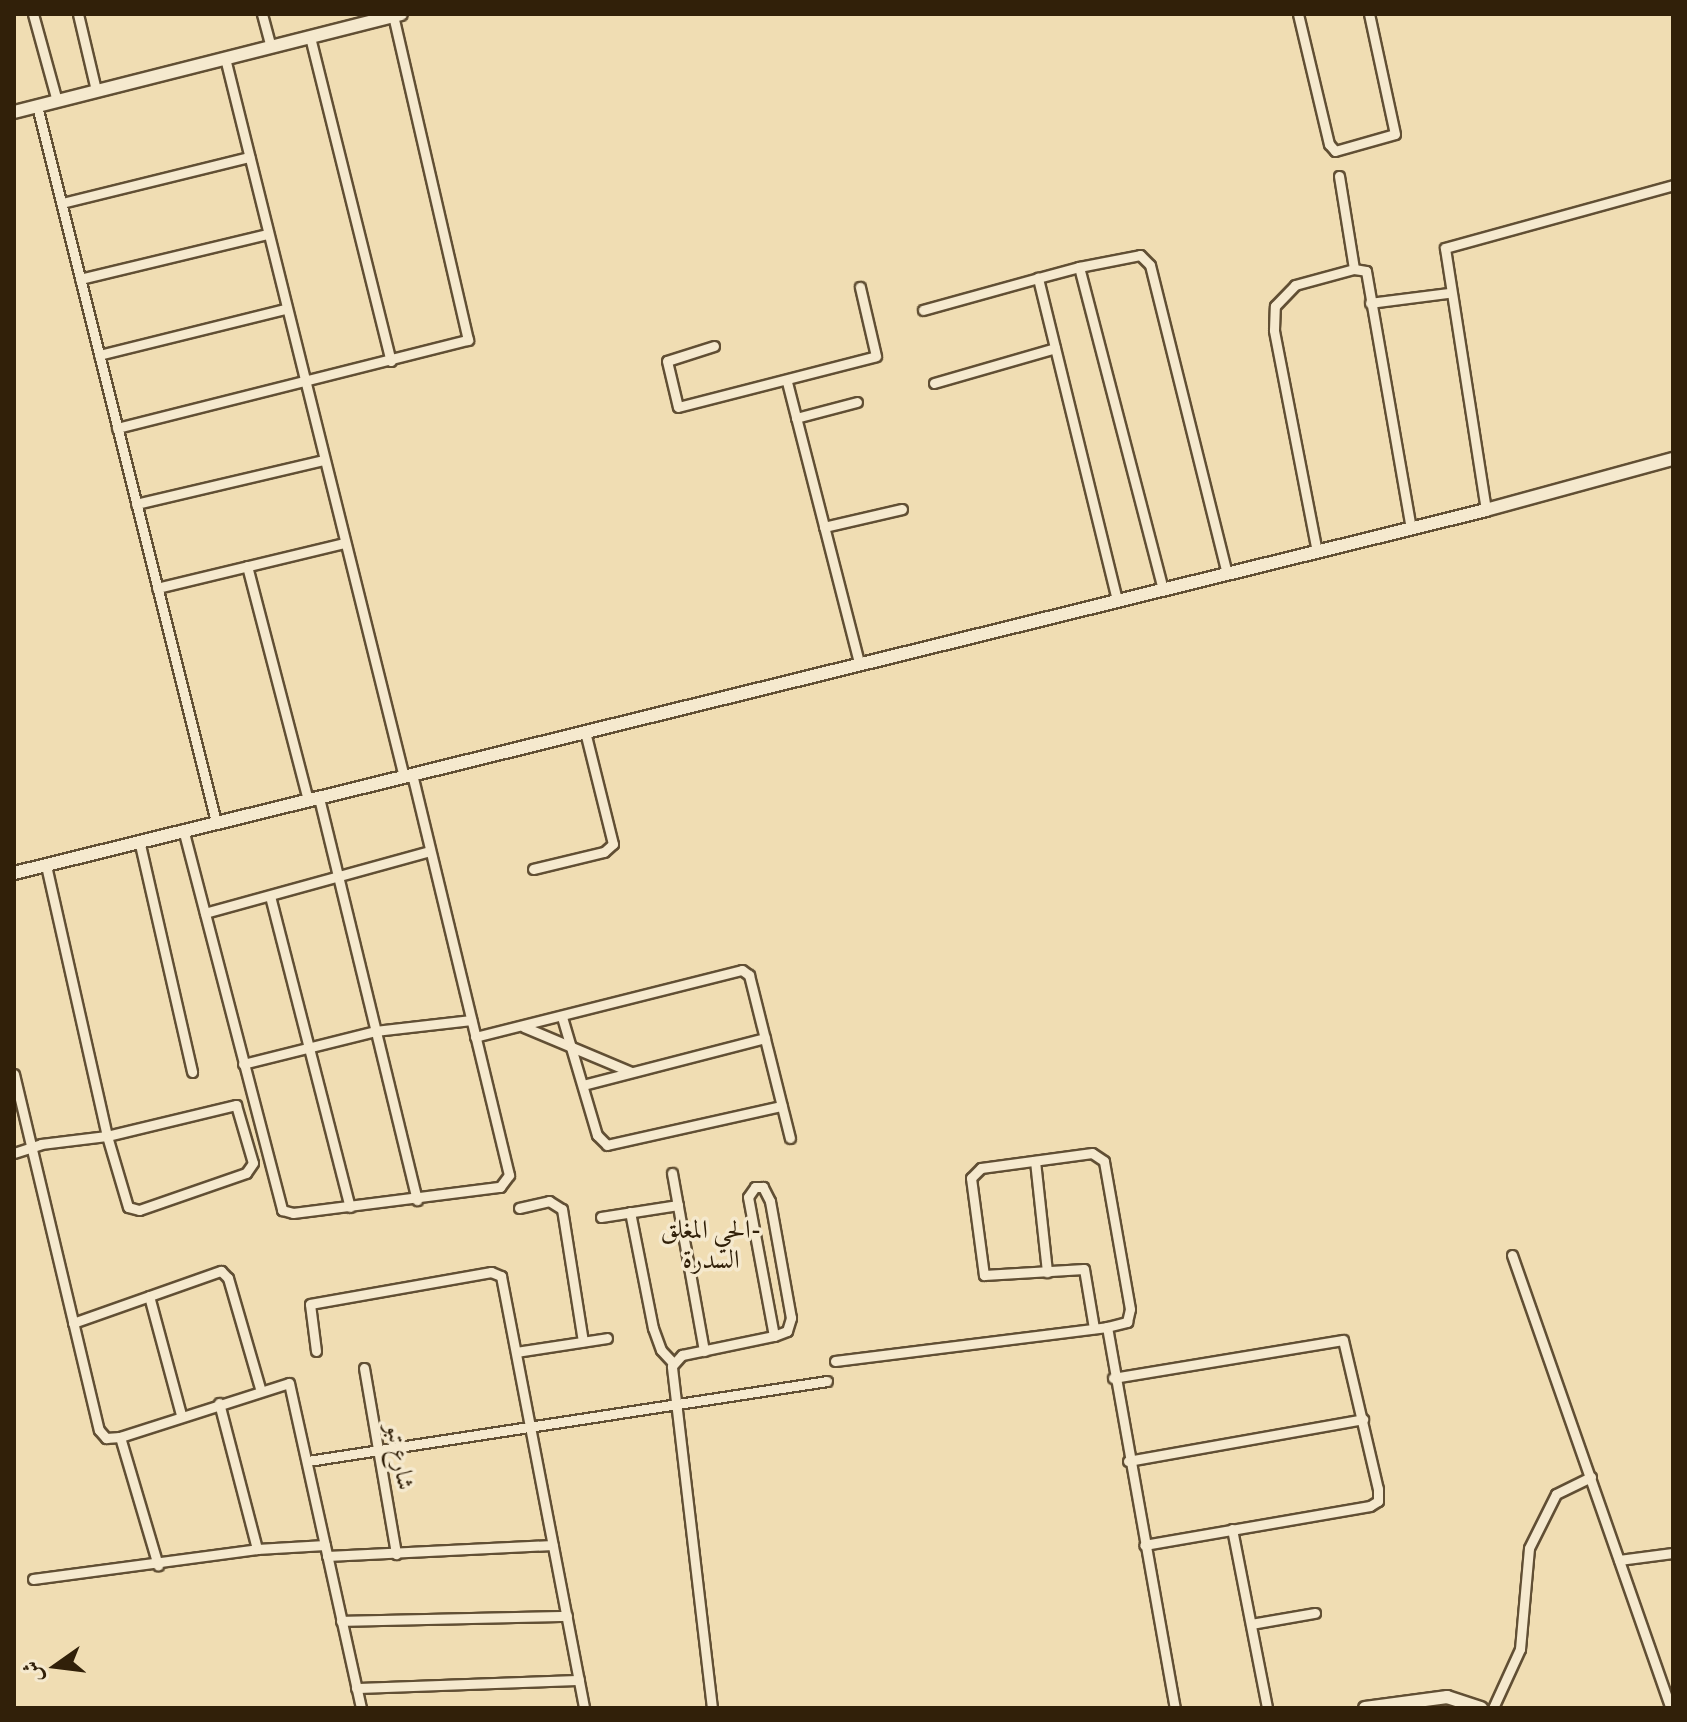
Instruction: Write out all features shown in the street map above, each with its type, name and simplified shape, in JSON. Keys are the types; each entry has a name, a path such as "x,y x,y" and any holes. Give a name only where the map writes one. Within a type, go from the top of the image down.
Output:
{"street":[{"path":"33,14 57,101"},
{"path":"78,14 96,90"},
{"path":"262,14 271,47"},
{"path":"1298,14 1329,144 1335,151 1395,134 1369,14"},
{"path":"14,112 396,15 469,337 464,342 391,361 117,428"},
{"path":"310,37 391,361"},
{"path":"183,829 282,1210 417,1200 508,1183 430,851 323,460 225,58"},
{"path":"37,106 216,822"},
{"path":"62,203 249,157"},
{"path":"1339,176 1354,269"},
{"path":"1486,510 1442,253 1448,245 1673,185"},
{"path":"80,279 267,234"},
{"path":"923,310 1079,267 1134,255 1145,257 1150,265 1227,573"},
{"path":"1079,267 1163,589"},
{"path":"1317,552 1274,330 1275,306 1295,285 1354,269 1366,271 1411,529"},
{"path":"1038,278 1117,600"},
{"path":"714,346 667,361 678,407 787,382 876,356 860,287"},
{"path":"1370,303 1448,293"},
{"path":"99,355 285,309"},
{"path":"934,383 1055,348"},
{"path":"787,382 859,663"},
{"path":"796,418 857,402"},
{"path":"14,873 1411,529 1673,459"},
{"path":"136,504 323,460"},
{"path":"824,527 902,509"},
{"path":"157,588 345,543"},
{"path":"247,566 337,877 417,1200"},
{"path":"533,869 604,852 613,844 585,732"},
{"path":"139,840 192,1072"},
{"path":"205,913 430,851"},
{"path":"14,1153 33,1146 107,1136 236,1105 253,1163 246,1173 134,1211 128,1207 107,1136 46,865"},
{"path":"270,896 350,1207"},
{"path":"475,1037 742,970 749,975 790,1138"},
{"path":"562,1017 599,1139 613,1147 782,1106"},
{"path":"243,1064 375,1031 471,1020"},
{"path":"523,1026 631,1072"},
{"path":"583,1085 765,1038"},
{"path":"14,1074 99,1430 106,1438 120,1437 260,1388 289,1383 361,1708"},
{"path":"835,1361 1107,1327 1125,1323 1130,1316 1103,1158 1092,1153 974,1171 976,1222 985,1277 1086,1271 1094,1328"},
{"path":"1035,1161 1047,1272"},
{"path":"672,1173 704,1351"},
{"path":"673,1363 704,1351 774,1336 787,1331 791,1318 770,1201 763,1187 755,1187 748,1197 774,1336"},
{"path":"519,1208 549,1201 562,1209 583,1341"},
{"path":"601,1217 678,1205"},
{"path":"630,1212 653,1328 661,1350 673,1363 712,1708"},
{"path":"1512,1255 1671,1708"},
{"path":"73,1323 217,1271 226,1274 260,1388"},
{"path":"316,1351 310,1304 491,1272 503,1281 584,1708"},
{"path":"149,1296 181,1415"},
{"path":"1107,1327 1113,1378 1175,1708"},
{"path":"516,1352 607,1338"},
{"path":"1113,1378 1343,1340 1363,1419 1376,1503 1144,1545"},
{"name":"شارع تبو","path":"364,1368 396,1554"},
{"path":"308,1461 677,1408 827,1381"},
{"path":"219,1403 257,1549"},
{"path":"1128,1461 1363,1419"},
{"path":"120,1437 158,1565"},
{"path":"1493,1708 1520,1649 1529,1548 1556,1494 1591,1477"},
{"path":"1232,1529 1267,1708"},
{"path":"33,1579 158,1565 257,1549 325,1545"},
{"path":"327,1556 553,1545"},
{"path":"1619,1560 1673,1553"},
{"path":"1251,1624 1315,1613"},
{"path":"341,1621 567,1616"},
{"path":"356,1688 579,1680"},
{"path":"1365,1708 1462,1704 1481,1708"}],"district":[{"name":"الحي المغلق- السدرة","path":"711,1246"}]}
